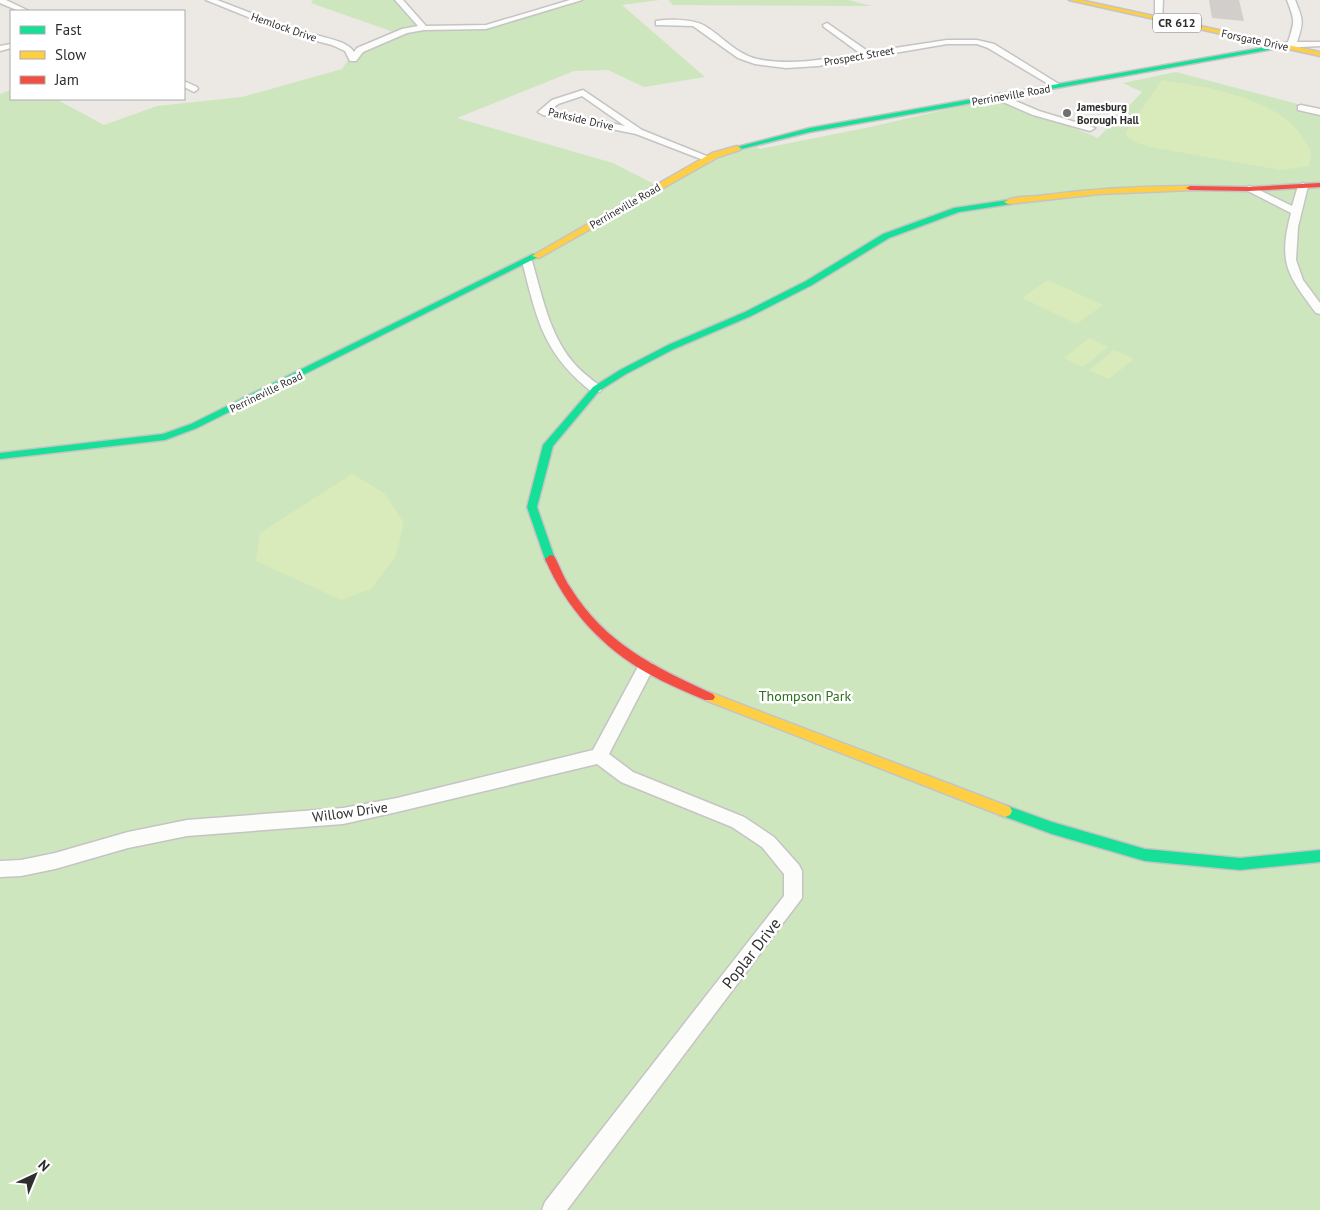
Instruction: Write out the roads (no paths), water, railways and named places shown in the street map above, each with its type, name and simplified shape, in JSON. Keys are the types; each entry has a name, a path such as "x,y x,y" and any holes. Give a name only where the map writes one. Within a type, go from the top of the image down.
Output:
{"street":[{"path":"0,0 23,10"},
{"name":"Hemlock Drive","path":"210,0 294,32 335,43 349,50 353,58 360,50 367,47 405,31 424,28"},
{"path":"399,0 424,28 486,26 513,20 578,0"},
{"name":"Forsgate Drive","path":"1072,0 1287,45 1320,54"},
{"path":"1159,0 1160,19"},
{"path":"1287,45 1298,26 1292,0"},
{"name":"Prospect Street","path":"659,23 695,24 732,51 769,64 818,63 947,42 976,42 991,46 1058,86"},
{"path":"827,25 868,54"},
{"path":"1228,34 1246,45 1241,54"},
{"path":"1287,45 1320,44"},
{"name":"Perrineville Road","path":"0,456 164,437 231,409 528,261 709,159 736,148 769,139 1287,45"},
{"path":"185,84 194,88"},
{"name":"Parkside Drive","path":"639,132 582,93 555,102 543,112 639,132 709,159"},
{"path":"999,97 1036,113 1090,128"},
{"path":"1301,108 1320,112"},
{"path":"1320,185 1249,189 1113,189 1029,198 957,210 886,236 809,283 748,314 671,347 623,372 596,389 580,405 548,446 532,507 554,570 576,605 608,639 646,667 716,701 1052,828 1145,855 1240,864 1320,856"},
{"path":"1303,186 1295,211 1292,229 1291,265 1298,280 1320,311"},
{"path":"1249,189 1295,211"},
{"path":"528,261 542,317 554,345 568,364 596,389"},
{"path":"599,756 646,667"},
{"name":"Willow Drive","path":"0,869 20,868 55,861 128,840 187,828 343,816 599,756"},
{"name":"Poplar Drive","path":"553,1210 793,898 793,871 768,842 738,822 627,777 599,756"}],"place":[{"name":"Jamesburg Borough Hall","path":"1067,113"}],"park label":[{"name":"Thompson Park","path":"805,696"}]}
